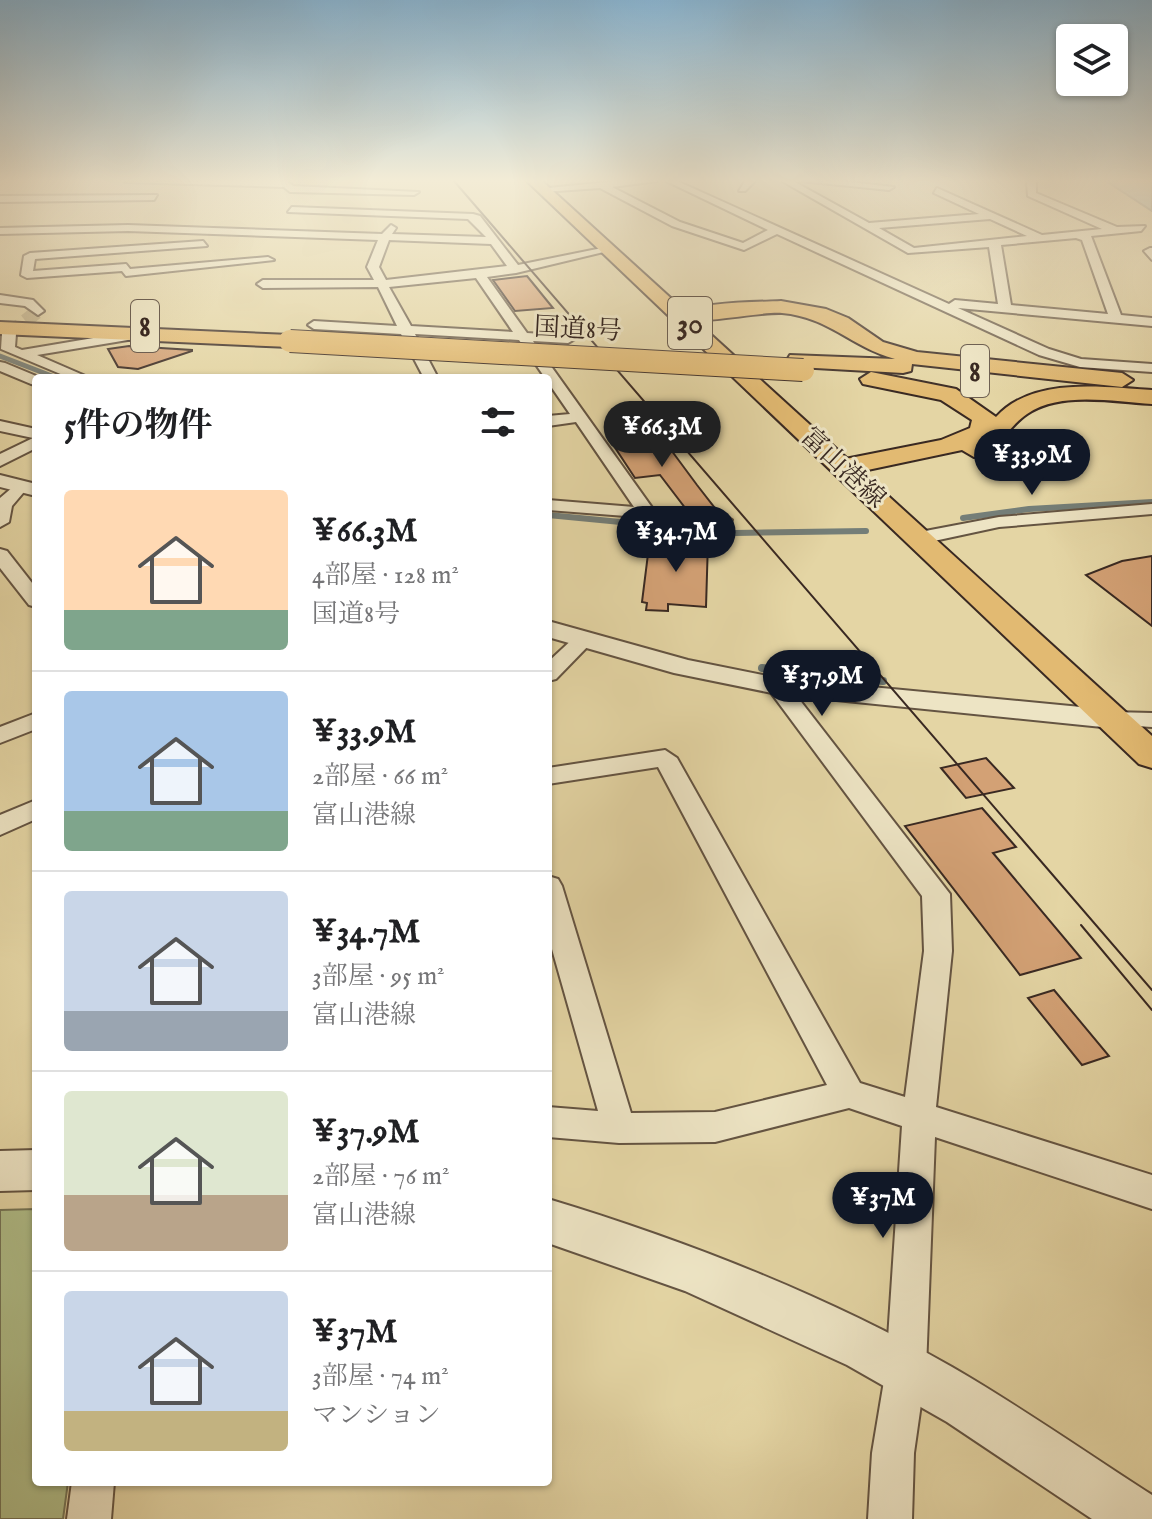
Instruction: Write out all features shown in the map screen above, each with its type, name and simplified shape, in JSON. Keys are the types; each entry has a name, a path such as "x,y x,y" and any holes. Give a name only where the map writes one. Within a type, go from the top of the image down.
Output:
{"highway":[{"path":"683,317 743,308 781,307 819,313 841,322 875,347 916,358 1122,380"},
{"path":"683,317 785,312 812,315 834,325 842,335 799,364"},
{"name":"国道8号","path":"8,337 69,331 290,336 799,364"},
{"name":"国道8号","path":"8,337 290,336"},
{"path":"799,364 948,394 985,418 981,432 967,442 867,459 844,467"},
{"name":"8","path":"799,364 1122,380 1151,373"},
{"name":"8","path":"799,364 1152,394"},
{"path":"844,467 872,467 978,448 996,435 1018,409 1034,401 1069,395 1152,394"}],"main road":[{"name":"富山港線","path":"612,252 1152,756"}],"street":[{"path":"86,252 30,256 27,275 269,265 266,252"},
{"path":"126,252 126,286"},
{"path":"378,252 372,262 429,374"},
{"path":"502,252 516,270"},
{"path":"263,284 382,282 479,274 516,270 592,252"},
{"path":"815,252 1044,352 1080,363 1151,373"},
{"path":"998,252 1005,309"},
{"path":"1092,252 1116,320"},
{"path":"479,274 552,374"},
{"path":"0,299 29,303 38,311"},
{"path":"933,301 1152,322"},
{"path":"314,325 568,339"},
{"path":"8,337 141,334"},
{"path":"8,337 76,374"},
{"path":"316,349 603,368"},
{"path":"0,366 32,379"},
{"path":"0,379 18,374"},
{"path":"552,375 647,513"},
{"path":"552,421 581,417"},
{"path":"0,426 32,433"},
{"path":"0,461 32,444"},
{"path":"0,522 3,505 13,486"},
{"path":"552,505 723,520"},
{"path":"920,538 999,522 1152,509"},
{"path":"0,555 8,578 32,598"},
{"path":"552,630 684,667 777,686 1112,719 1152,720"},
{"path":"552,670 584,639"},
{"path":"777,686 936,894 938,951 919,1114 906,1369 893,1453 890,1519"},
{"path":"0,736 32,722"},
{"path":"552,775 665,758 849,1094"},
{"path":"0,826 32,811"},
{"path":"552,900 619,1128"},
{"path":"552,1122 619,1128 715,1127 849,1094 919,1114 1152,1192"},
{"path":"0,1171 32,1170"},
{"path":"552,1222 596,1235 754,1297 906,1369 1140,1519"},
{"path":"89,1519 93,1486"}],"green space":[{"path":"32,1209 32,1486 67,1486 63,1519 0,1519 0,1210"}],"building":[{"path":"527,276 553,308 515,311 493,280"},
{"path":"129,346 192,351 138,369 118,367 108,349"},
{"path":"660,435 718,512 686,509 660,475 635,478 610,440"},
{"path":"650,538 708,541 706,607 668,604 668,611 646,610 647,603 642,602"},
{"path":"1152,556 1152,626 1086,575 1122,561"},
{"path":"986,758 1014,788 966,798 941,768"},
{"path":"982,808 1016,847 993,853 1081,958 1020,975 905,826"},
{"path":"1054,990 1109,1056 1082,1065 1028,998"}],"waterway":[{"path":"0,356 47,374"},
{"path":"963,518 1029,509 1152,502"},
{"path":"552,515 735,533 866,531"},
{"path":"762,668 883,681"}],"tunnel":[{"path":"9,334 38,311"}],"tram line":[{"path":"515,252 1152,990"},
{"path":"1081,925 1152,1010"}]}
